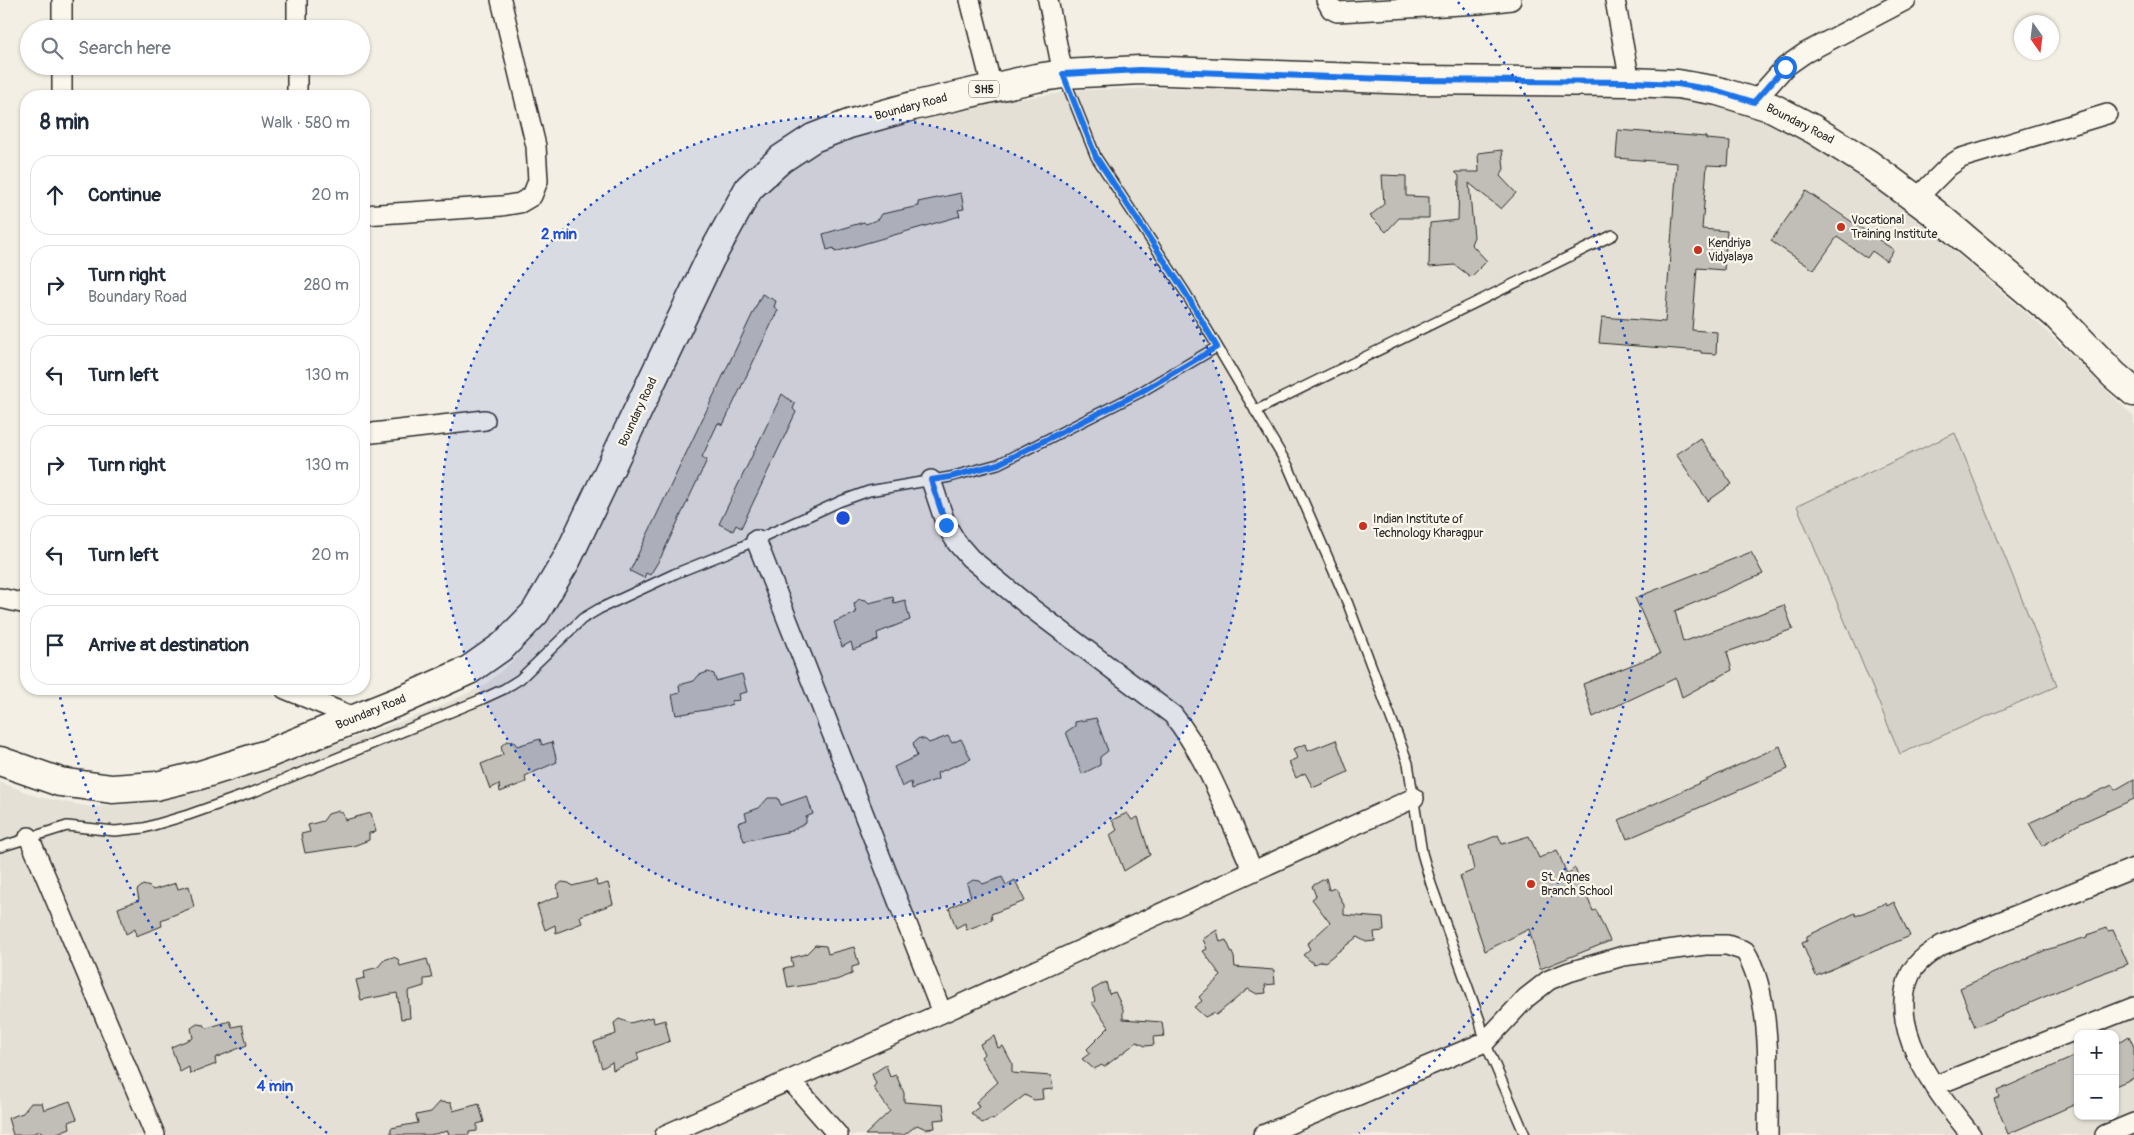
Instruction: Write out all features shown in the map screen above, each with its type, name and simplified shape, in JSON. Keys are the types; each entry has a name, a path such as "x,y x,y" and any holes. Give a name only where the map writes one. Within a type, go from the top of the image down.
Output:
{"main road":[{"name":"Boundary Road","path":"0,761 60,782 112,789 156,786 197,776 267,754 469,670 503,646 535,613 567,560 710,259 749,188 781,159 813,138 849,124 912,106 992,87 1063,74 1140,70 1414,80 1630,82 1678,84 1718,91 1773,108 1814,129 1867,163 1916,199 2055,314 2114,375 2134,392"}],"street":[{"path":"62,0 62,20"},
{"path":"297,0 297,20"},
{"path":"370,215 502,206 520,203 532,196 538,181 536,146 501,0"},
{"path":"970,0 992,87"},
{"path":"1048,0 1063,74"},
{"path":"1326,0 1332,9 1337,12 1479,4 1510,0"},
{"path":"1615,0 1630,82"},
{"path":"1754,102 1785,67 1805,52 1906,0"},
{"path":"62,75 62,90"},
{"path":"297,75 297,90"},
{"path":"1916,199 1949,166 1961,158 2107,114"},
{"path":"370,433 485,420"},
{"path":"931,480 946,525 957,543 970,558 1023,602 1173,715 1185,730 1197,752 1253,871"},
{"path":"756,540 942,1013"},
{"path":"0,598 20,603"},
{"path":"303,695 356,718"},
{"path":"665,1135 942,1013 1414,798"},
{"path":"29,837 154,1135"},
{"path":"1971,1135 1934,1086 1921,1065 1910,1039 1905,1017 1905,994 1911,972 1926,956 1942,945 2134,868"},
{"path":"1262,1135 1485,1042 1526,998 1549,980 1589,964 1623,956 1705,945 1726,945 1745,951 1753,965 1768,1049 1768,1135"},
{"path":"1934,1086 2134,1007"},
{"path":"790,1080 838,1135"},
{"path":"2105,1135 2134,1123"}],"lane":[{"path":"1063,74 1096,157 1180,284 1288,466 1348,604 1408,763 1426,869 1480,1021 1485,1042 1525,1135"},
{"path":"1255,411 1613,235"},
{"path":"0,846 67,826 115,831 144,828 188,815 256,791 480,700 520,679 582,619 599,609 841,501 869,491 950,477 998,464 1139,393 1217,347"}],"shaded area":[{"name":"Indian Institute of Technology Kharagpur","path":"1165,88 1585,91 1701,98 1779,123 1880,188 2037,322 2134,417 2134,1135 0,1135 0,782 38,797 91,807 149,803 199,792 425,713 485,685 515,659 542,627 642,426 725,248 761,191 815,150 877,131 1010,100 1083,90"},
{"path":"1955,433 2057,686 1900,754 1797,506"}],"building":[{"name":"Kendriya Vidyalaya","path":"1618,130 1706,137 1706,139 1730,141 1728,166 1707,165 1702,229 1727,231 1724,270 1697,268 1692,330 1717,332 1716,354 1701,353 1701,351 1599,343 1602,317 1665,322 1677,163 1616,158"},
{"path":"1502,150 1504,169 1500,176 1516,193 1501,209 1469,183 1474,237 1471,244 1487,261 1471,277 1455,265 1429,267 1430,223 1458,220 1459,176 1455,172 1479,172 1478,153"},
{"path":"1382,175 1406,176 1406,196 1429,197 1429,218 1399,218 1386,232 1370,216 1384,204"},
{"name":"Vocational Training Institute","path":"1806,191 1894,250 1886,261 1872,251 1867,258 1837,237 1814,270 1771,241"},
{"path":"961,193 964,209 958,210 960,216 835,252 834,248 827,250 823,234 864,222 866,224 879,219 882,214 919,206 918,202"},
{"path":"762,294 776,301 774,307 778,310 723,425 718,423 702,457 707,460 661,557 650,575 646,573 644,578 630,571"},
{"path":"782,394 795,404 793,409 796,412 741,528 736,525 733,531 719,524"},
{"path":"1700,438 1732,484 1708,501 1676,454"},
{"path":"1751,552 1763,574 1675,611 1683,642 1784,605 1793,629 1727,652 1732,670 1682,697 1676,678 1593,717 1583,684 1660,654 1635,598"},
{"path":"893,597 894,603 905,600 910,620 877,633 878,640 853,650 851,642 842,647 834,622 856,613 854,604 859,599 866,600 869,603"},
{"path":"708,672 714,674 716,681 742,674 747,692 739,694 740,700 731,701 732,704 723,707 676,715 672,695 680,693 679,685 694,681 699,675"},
{"path":"1096,718 1108,751 1100,757 1100,765 1082,774 1066,732 1075,726 1075,722"},
{"path":"948,736 952,743 961,739 971,759 937,773 938,779 912,789 911,782 902,787 894,767 917,756 913,743 919,738 929,743"},
{"path":"540,739 542,745 552,742 557,762 525,776 526,782 500,792 499,784 490,789 481,764 503,755 501,746 507,741 514,742 517,746"},
{"path":"1336,740 1348,772 1315,787 1312,786 1305,773 1296,778 1289,762 1297,758 1293,749 1306,744 1308,751"},
{"path":"1780,746 1788,769 1627,839 1619,820"},
{"path":"2134,779 2134,799 2081,823 2042,846 2029,823 2112,785 2115,790"},
{"path":"807,796 813,814 806,817 806,823 791,831 744,841 738,823 747,820 745,813 759,808 768,798 778,798 781,805"},
{"path":"338,811 343,813 345,820 371,813 376,832 369,833 369,840 353,846 305,853 301,834 310,832 308,825 323,821 328,814"},
{"path":"1127,813 1132,820 1138,817 1150,855 1124,871 1110,835 1117,830 1112,820"},
{"path":"1498,835 1502,844 1529,836 1539,858 1557,850 1567,874 1575,868 1593,911 1596,910 1610,941 1540,969 1529,929 1485,951 1460,876 1474,870 1469,847"},
{"path":"1002,877 1006,885 1015,880 1025,901 991,914 992,920 966,930 965,923 956,928 949,908 971,897 967,884 973,880 980,881 983,884"},
{"path":"1326,878 1329,890 1335,888 1344,905 1344,915 1383,918 1384,931 1374,932 1375,941 1366,942 1357,937 1325,962 1314,964 1303,955 1310,949 1307,944 1330,923 1312,899 1316,896 1312,886"},
{"path":"596,880 597,886 608,883 613,904 580,916 582,923 556,933 555,925 545,930 537,905 559,896 557,886 562,882 569,883 572,886"},
{"path":"176,883 178,889 189,886 194,907 161,920 162,926 136,936 135,929 126,934 118,908 139,900 137,890 143,885 153,890"},
{"path":"1894,902 1910,936 1816,976 1802,943 1807,941 1807,936 1855,913 1856,916 1886,903 1887,906"},
{"path":"2107,928 2108,931 2113,930 2128,964 2081,981 1975,1027 1960,988 2046,950 2087,937 2087,935"},
{"path":"1217,930 1220,942 1226,940 1234,957 1235,967 1274,970 1275,984 1265,985 1266,993 1257,994 1248,989 1216,1015 1213,1013 1205,1017 1194,1007 1202,1001 1199,997 1221,976 1203,951 1207,949 1203,939"},
{"path":"815,945 826,946 828,954 854,947 859,965 852,967 852,974 836,980 788,988 784,968 793,966 791,958 806,954"},
{"path":"393,957 398,959 400,966 427,959 432,978 424,979 424,986 408,991 410,1018 401,1019 397,993 361,1000 356,980 365,978 364,971 378,967 384,960"},
{"path":"1106,982 1109,994 1115,992 1123,1009 1123,1019 1162,1022 1164,1036 1153,1037 1154,1045 1145,1046 1137,1042 1104,1067 1102,1065 1094,1069 1082,1059 1090,1053 1087,1049 1109,1027 1092,1003 1095,1001 1092,990"},
{"path":"653,1017 654,1023 665,1020 670,1041 637,1053 639,1060 613,1070 612,1062 602,1068 594,1042 616,1034 614,1023 619,1019 630,1023"},
{"path":"230,1021 232,1027 242,1025 247,1045 215,1058 216,1064 190,1074 189,1067 180,1072 171,1047 193,1038 191,1028 197,1024 204,1025 207,1028"},
{"path":"994,1036 998,1048 1003,1046 1012,1063 1012,1073 1051,1076 1053,1089 1042,1090 1043,1099 1034,1100 1025,1095 993,1120 982,1123 971,1113 979,1107 976,1102 998,1082 981,1057 984,1054 980,1044"},
{"path":"2129,1036 2134,1047 2134,1078 2119,1084 2119,1075 2119,1042"},
{"path":"2074,1057 2074,1105 2008,1134 1994,1099 1999,1097 1997,1091"},
{"path":"886,1065 890,1077 896,1075 904,1093 904,1102 943,1105 945,1119 934,1120 935,1128 926,1129 917,1125 904,1135 865,1135 890,1111 873,1087 876,1084 872,1074"},
{"path":"70,1101 77,1119 69,1122 70,1128 52,1135 42,1135 41,1131 28,1135 13,1135 8,1118 23,1113 31,1103 42,1103 44,1110"},
{"path":"440,1102 451,1103 453,1111 479,1104 484,1122 477,1124 477,1131 469,1132 469,1135 449,1135 448,1131 430,1135 391,1135 391,1128 418,1123 416,1115 431,1112"}],"place":[{"name":"Vocational Training Institute","path":"1841,227"},
{"name":"Kendriya Vidyalaya","path":"1698,250"},
{"name":"Indian Institute of Technology Kharagpur","path":"1363,526"},
{"name":"St. Agnes Branch School","path":"1531,884"}],"route":[{"path":"946,525 931,480 998,464 1139,393 1217,347 1185,292 1096,157 1063,74 1140,70 1414,80 1630,82 1678,84 1718,91 1754,102 1785,67"}]}
